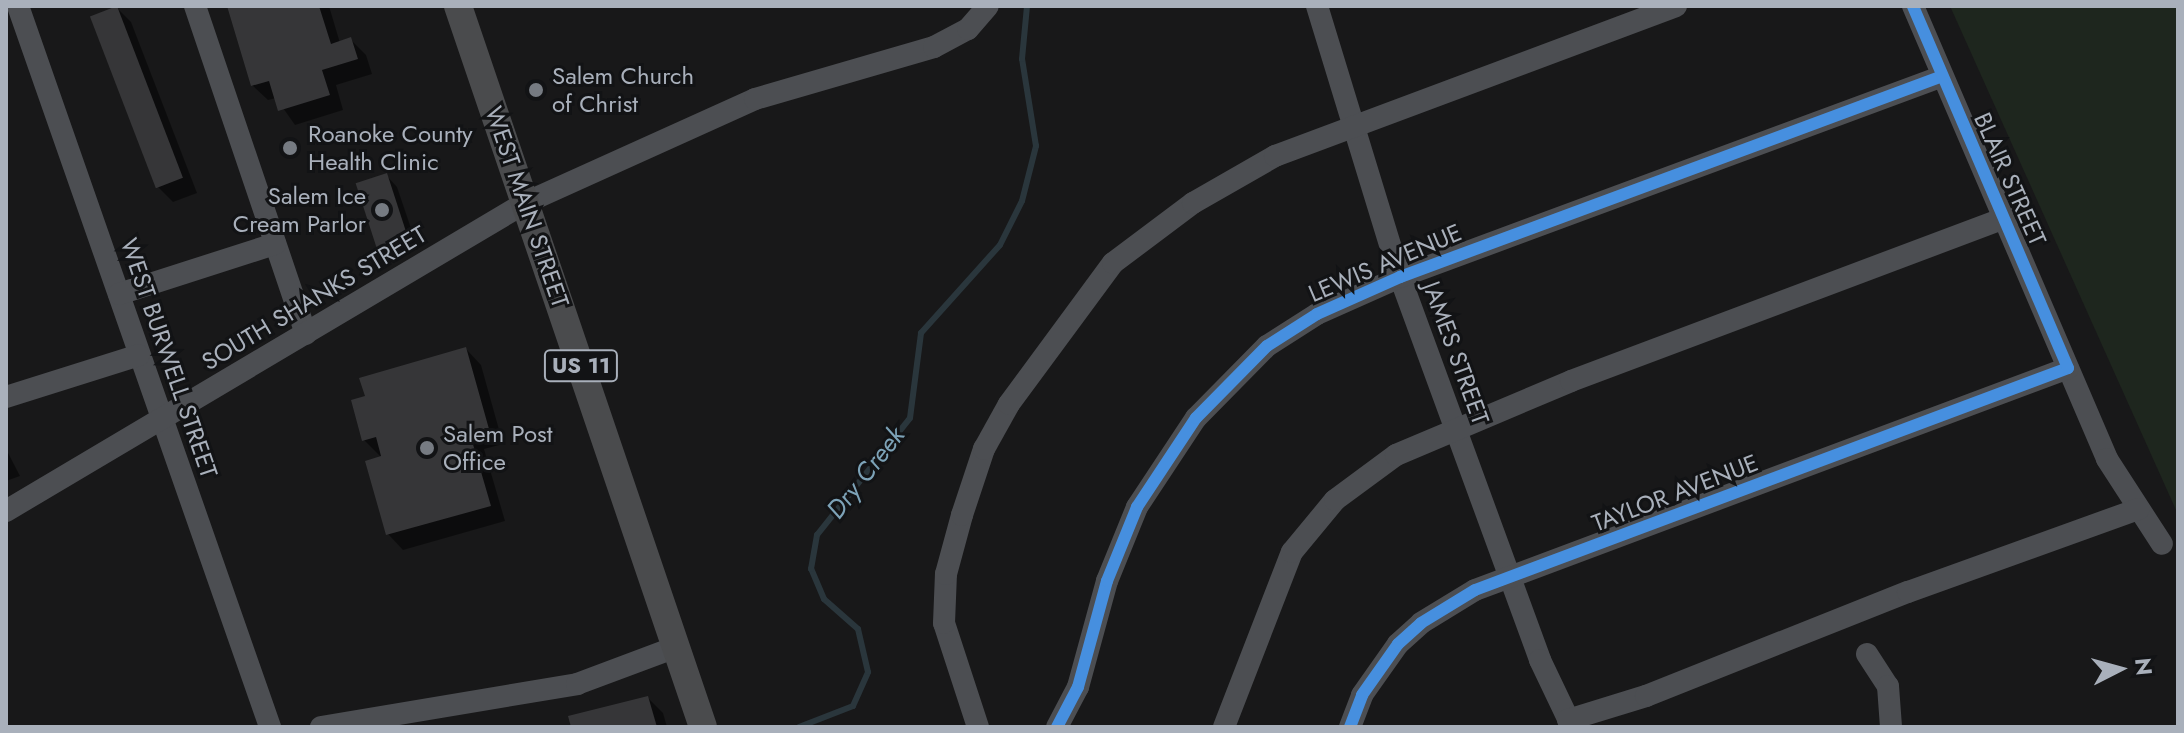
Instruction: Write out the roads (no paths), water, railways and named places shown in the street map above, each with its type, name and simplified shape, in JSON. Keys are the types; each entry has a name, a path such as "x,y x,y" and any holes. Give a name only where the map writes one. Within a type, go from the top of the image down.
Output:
{"main road":[{"name":"WEST MAIN STREET","path":"458,6 703,727"}],"street":[{"name":"WEST BURWELL STREET","path":"18,6 270,727"},
{"path":"195,6 306,334"},
{"name":"SOUTH SHANKS STREET","path":"6,511 525,203 755,99 934,47 968,29 988,6"},
{"name":"JAMES STREET","path":"1317,6 1400,277 1509,578 1570,723"},
{"path":"978,727 949,645 944,589 980,462 1009,404 1093,286 1136,244 1236,177 1353,125 1676,6"},
{"name":"BLAIR STREET","path":"1913,6 1940,77 2005,218 2107,459 2162,544"},
{"name":"LEWIS AVENUE","path":"1057,727 1090,653 1122,539 1164,461 1196,418 1238,371 1291,329 1400,277 1940,77"},
{"path":"1224,727 1271,597 1292,552 1315,522 1364,476 1455,428 2005,218"},
{"path":"119,294 275,244"},
{"path":"6,397 139,355"},
{"name":"TAYLOR AVENUE","path":"1350,727 1362,695 1398,644 1447,605 1509,578 2068,368"},
{"path":"1570,723 1894,597 2138,509"},
{"path":"321,727 577,684 676,647"},
{"path":"1867,654 1888,686 1891,727"}],"waterway":[{"name":"Dry Creek","path":"799,727 853,706 868,672 858,629 824,599 811,569 817,535 910,418 921,333 1000,245 1022,201 1036,146 1022,59 1027,6"}],"place":[{"name":"Salem Church of Christ","path":"536,90"},
{"name":"Roanoke County Health Clinic","path":"290,148"},
{"name":"Salem Ice Cream Parlor","path":"382,210"},
{"name":"Salem Post Office","path":"427,448"}]}
